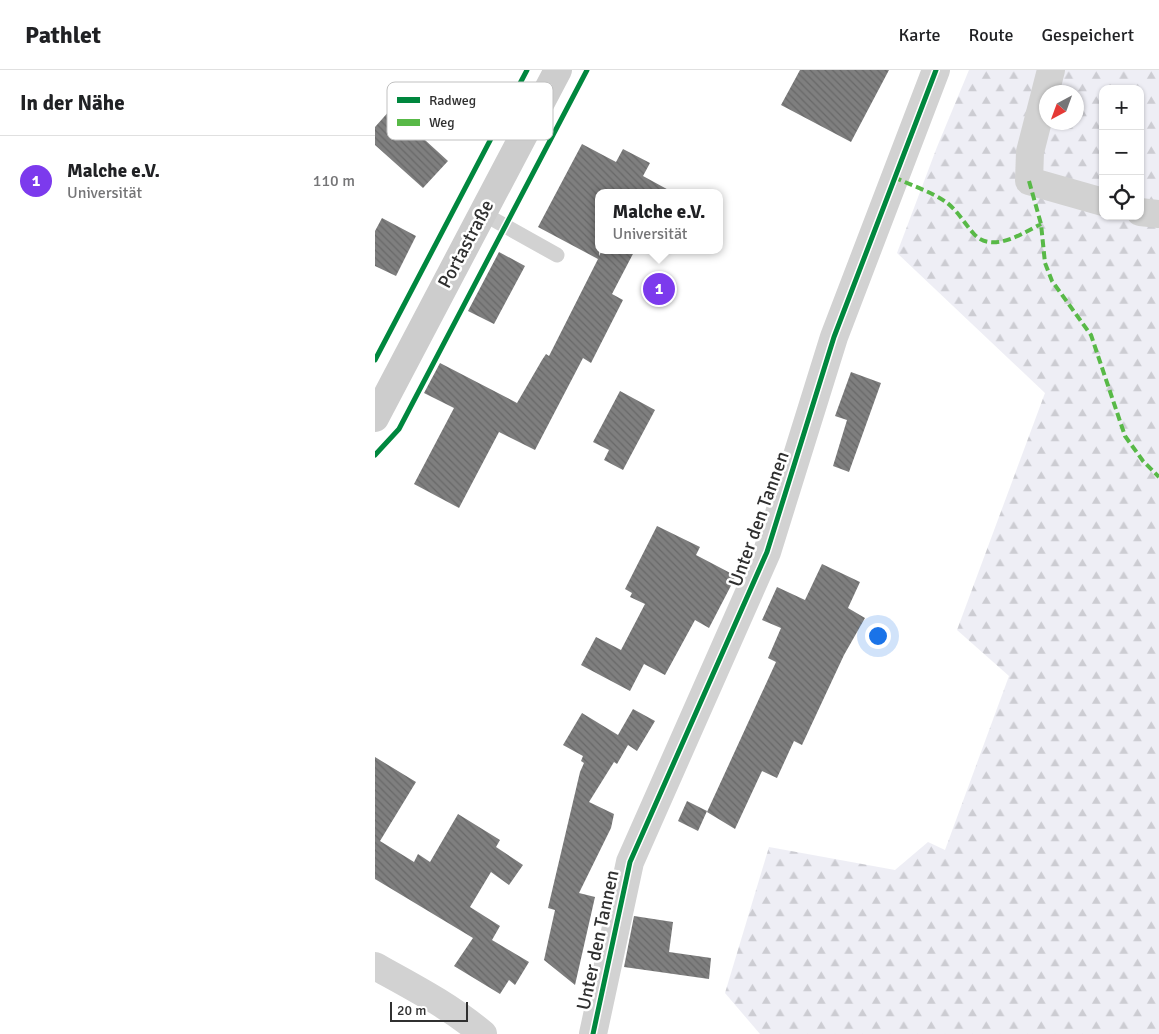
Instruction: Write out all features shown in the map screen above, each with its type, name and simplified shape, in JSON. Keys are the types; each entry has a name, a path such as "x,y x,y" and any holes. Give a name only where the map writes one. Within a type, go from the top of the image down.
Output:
{"main road":[{"name":"Portastraße","path":"552,82 558,70"},
{"name":"Portastraße","path":"375,418 521,140"}],"street":[{"name":"Unter den Tannen","path":"593,1034 630,862 767,552 834,337 936,70"},
{"path":"1051,70 1031,152 1029,181 1099,201"},
{"path":"1144,212 1159,214"},
{"path":"375,966 429,995 483,1034"}],"lane":[{"path":"482,213 557,255"}],"green space":[{"path":"969,70 1159,70 1159,200 1144,204 1144,85 1099,85 1099,220 1144,220 1144,218 1159,223 1159,1034 760,1034 725,993 769,847 895,870 928,842 945,850 1009,676 957,630 1045,393 897,253 937,147"}],"building":[{"path":"800,70 889,70 851,142 781,105"},
{"path":"387,114 387,140 425,140 448,161 423,188 375,145 375,127"},
{"path":"582,144 616,162 623,149 650,163 643,176 667,189 595,189 595,254 599,254 599,256 600,254 633,254 612,294 623,300 591,363 583,358 535,450 499,432 459,508 414,484 454,408 424,393 440,363 517,403 546,354 549,356 598,259 538,227"},
{"path":"382,218 416,236 396,276 375,266 375,231"},
{"path":"499,252 525,266 494,324 468,311"},
{"path":"851,372 881,383 849,472 833,466 847,420 835,416"},
{"path":"620,391 655,410 623,470 604,460 609,450 593,442"},
{"path":"657,526 700,547 696,555 736,576 709,628 695,620 665,675 644,664 630,691 581,665 596,637 621,650 645,604 630,597 632,593 625,589"},
{"path":"822,564 860,582 848,608 865,618 844,655 802,745 794,741 777,778 762,771 735,829 707,812 776,662 768,658 781,628 762,620 777,587 805,600"},
{"path":"633,709 655,721 637,751 628,745 617,764 614,762 589,802 614,814 611,828 579,893 595,897 575,985 544,960 555,910 548,908 580,772 584,763 581,761 583,756 563,745 582,713 618,735"},
{"path":"375,757 416,782 380,841 414,862 418,854 430,862 458,814 500,840 496,847 523,865 509,885 491,872 470,907 500,926 492,940 529,962 515,985 509,980 500,994 454,966 473,938 375,879"},
{"path":"687,801 707,811 698,831 678,821"},
{"path":"634,916 673,922 669,952 711,958 709,979 624,967"}],"marked path":[{"path":"894,177 946,202 981,240 990,242 1007,240 1041,224"},
{"path":"1029,181 1041,224 1045,263 1052,281 1091,335 1125,436 1143,461 1159,477"}],"cycle path":[{"path":"521,82 527,70"},
{"path":"553,135 587,70"},
{"path":"593,1034 630,862 767,552 834,337 936,70"},
{"path":"375,360 490,140"},
{"path":"375,455 399,429 550,140"}],"place":[{"name":"Malche e.V.","path":"659,289"}]}
